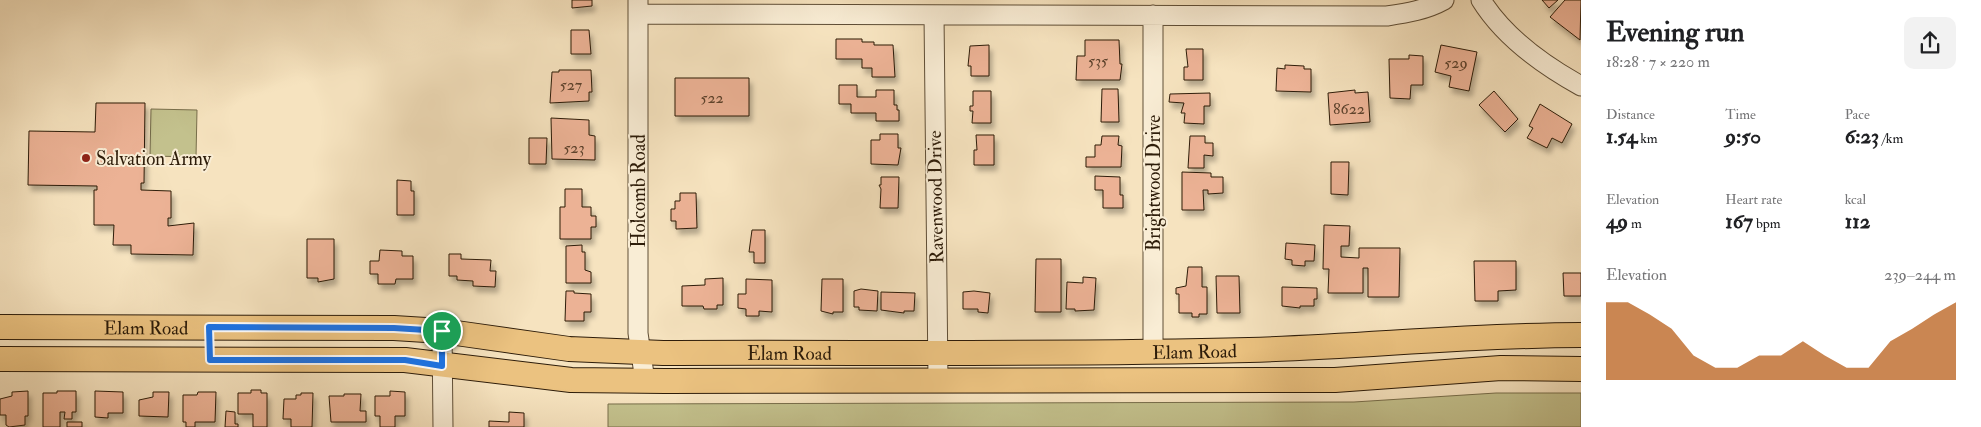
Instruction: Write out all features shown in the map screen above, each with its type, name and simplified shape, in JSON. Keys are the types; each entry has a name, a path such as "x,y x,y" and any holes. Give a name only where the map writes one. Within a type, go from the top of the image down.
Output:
{"main road":[{"name":"Elam Road","path":"0,326 394,328 442,331 569,349 639,352 1153,350 1346,346 1510,335 1581,336"},
{"path":"209,327 210,360"},
{"path":"1153,350 1153,380"},
{"name":"Elam Road","path":"0,359 405,360 442,366 571,380 645,381 1334,380 1501,368 1581,369"}],"street":[{"path":"638,7 934,15 1387,16 1411,13 1433,6 1444,0"},
{"path":"1481,0 1491,15 1517,42 1581,86"},
{"name":"Holcomb Road","path":"638,7 639,352 645,381"},
{"name":"Ravenwood Drive","path":"934,15 938,380"},
{"name":"Brightwood Drive","path":"1153,15 1153,350"},
{"path":"442,331 443,427"}],"shaded area":[{"path":"151,109 197,110 196,157 150,156"},
{"path":"1496,393 1581,393 1581,427 608,427 608,404 1354,402"}],"building":[{"path":"572,0 592,0 592,6 572,8"},
{"path":"1542,0 1558,0 1549,8"},
{"path":"1565,0 1581,0 1580,40 1550,17"},
{"path":"571,30 589,30 591,54 571,54"},
{"path":"836,39 862,39 862,42 874,42 874,45 893,45 895,77 872,77 872,68 862,68 862,59 836,59"},
{"path":"1085,40 1119,40 1120,64 1122,64 1120,80 1076,80 1077,56 1085,56"},
{"path":"989,45 989,76 971,76 971,66 968,66 970,46"},
{"path":"1441,45 1477,52 1469,91 1449,87 1451,76 1435,72"},
{"path":"1186,49 1203,49 1203,80 1184,80 1184,67 1188,67"},
{"path":"1409,55 1423,56 1423,85 1411,85 1410,99 1390,98 1389,59 1409,59"},
{"path":"1285,65 1304,66 1304,69 1311,69 1311,92 1276,91 1277,68 1285,69"},
{"path":"559,70 591,70 592,92 589,92 589,101 550,103 552,72 559,72"},
{"path":"675,78 749,78 749,116 675,116"},
{"path":"839,85 857,85 857,97 876,97 876,90 894,90 894,105 897,105 897,110 899,110 899,121 876,121 876,113 851,113 851,104 839,104"},
{"path":"1102,89 1118,89 1119,122 1101,122"},
{"path":"1355,90 1355,93 1368,92 1370,122 1330,125 1328,93"},
{"path":"973,91 991,91 991,123 972,123 973,111 970,111 970,106 973,106"},
{"path":"1494,91 1518,119 1505,132 1479,105"},
{"path":"1210,93 1210,106 1204,106 1204,124 1184,123 1185,113 1181,113 1184,103 1169,102 1170,94"},
{"name":"Salvation Army","path":"96,103 145,103 144,183 141,183 141,190 171,191 171,218 168,218 168,226 194,223 193,255 131,254 131,245 113,245 114,225 94,225 94,190 97,190 97,186 28,185 29,131 95,132"},
{"path":"1540,104 1572,124 1562,143 1552,138 1547,148 1527,138 1533,128 1529,126"},
{"path":"551,118 589,120 589,135 595,136 595,160 552,159"},
{"path":"880,134 898,134 898,148 901,148 898,165 871,164 871,140 880,140"},
{"path":"976,135 994,135 994,165 974,165 974,150 977,150"},
{"path":"1102,136 1119,136 1118,145 1122,146 1121,167 1086,167 1086,157 1095,157 1095,145 1101,145"},
{"path":"1190,136 1205,136 1205,143 1213,143 1213,156 1204,155 1204,168 1188,168"},
{"path":"529,138 547,138 546,164 529,164"},
{"path":"1331,162 1349,162 1348,195 1331,194"},
{"path":"1182,172 1211,173 1211,177 1223,177 1223,193 1208,194 1208,190 1203,190 1204,210 1182,210"},
{"path":"1095,176 1120,177 1120,195 1123,195 1123,208 1103,208 1103,190 1095,190"},
{"path":"881,177 899,177 898,208 880,208 881,189 879,185 881,185"},
{"path":"397,180 411,181 411,191 414,191 414,215 397,215"},
{"path":"565,189 582,189 582,207 591,207 591,216 596,216 596,227 591,227 591,239 560,239 560,207 565,207"},
{"path":"680,193 696,193 697,228 676,229 676,221 671,221 671,209 675,209 675,201 680,201"},
{"path":"1324,225 1350,226 1349,246 1341,246 1341,257 1359,258 1359,248 1400,248 1399,297 1368,297 1368,268 1363,268 1363,293 1328,293 1329,269 1323,269"},
{"path":"752,230 765,230 765,263 754,263 754,252 749,252"},
{"path":"307,239 334,239 334,279 318,282 318,278 307,278"},
{"path":"1286,243 1315,245 1314,261 1305,261 1305,266 1292,265 1292,260 1285,259"},
{"path":"582,245 582,252 585,252 585,270 591,272 591,283 566,283 566,246"},
{"path":"380,250 402,251 402,256 413,256 413,279 396,279 395,284 378,284 378,274 370,274 370,261 379,261"},
{"path":"449,254 461,254 461,259 491,260 490,271 496,271 495,287 473,286 473,281 457,280 457,276 449,276"},
{"path":"1036,259 1061,259 1061,312 1035,312"},
{"path":"1474,261 1516,261 1516,290 1498,291 1498,301 1475,301"},
{"path":"1188,267 1202,267 1202,287 1207,287 1207,314 1199,314 1199,317 1192,317 1192,313 1179,313 1179,294 1176,294 1176,288 1186,286"},
{"path":"1563,273 1581,273 1581,296 1564,296"},
{"path":"1216,276 1239,276 1240,313 1217,313"},
{"path":"1083,277 1096,278 1094,310 1075,311 1075,309 1066,309 1067,282 1083,283"},
{"path":"723,278 723,305 717,305 717,309 704,309 703,306 682,306 682,286 705,285 705,279"},
{"path":"746,279 772,280 772,312 759,311 759,316 746,316 746,309 738,308 738,294 746,294"},
{"path":"822,279 843,279 843,312 833,312 833,314 821,311"},
{"path":"1282,287 1317,288 1317,299 1314,299 1314,306 1300,306 1300,308 1282,306"},
{"path":"861,289 878,291 877,311 859,310 859,307 854,307 854,291"},
{"path":"566,291 591,294 591,312 584,312 584,321 565,321"},
{"path":"881,292 915,293 914,311 904,311 904,313 881,310"},
{"path":"963,292 990,293 988,313 978,312 978,309 963,309"},
{"path":"251,390 261,390 261,393 267,393 267,427 253,427 253,414 238,414 238,393 251,393"},
{"path":"28,391 28,416 25,416 25,425 9,427 6,425 6,415 0,415 0,399 12,396 12,392"},
{"path":"57,391 76,391 76,412 72,412 72,419 64,419 65,412 60,412 60,427 43,427 43,393 57,393"},
{"path":"95,391 123,392 123,413 108,413 108,418 95,417"},
{"path":"390,391 405,392 405,416 395,416 395,427 380,427 380,416 375,416 375,396 390,396"},
{"path":"153,392 169,392 168,417 139,416 139,400 153,397"},
{"path":"198,392 216,392 215,422 195,422 195,427 186,427 186,422 183,422 183,395 197,395"},
{"path":"301,393 313,393 312,427 291,427 291,419 283,419 284,399 296,399 296,395 301,395"},
{"path":"344,394 361,394 360,411 366,411 366,422 331,422 329,396 344,396"},
{"path":"226,411 235,412 235,424 238,424 238,427 225,427"},
{"path":"509,412 524,413 524,427 489,427 489,421 509,422"},
{"path":"67,422 82,422 82,427 67,427"}],"place":[{"name":"Salvation Army","path":"86,158"}],"route":[{"path":"209,327 394,328 442,331 442,366 405,360 210,360 209,327"}]}
